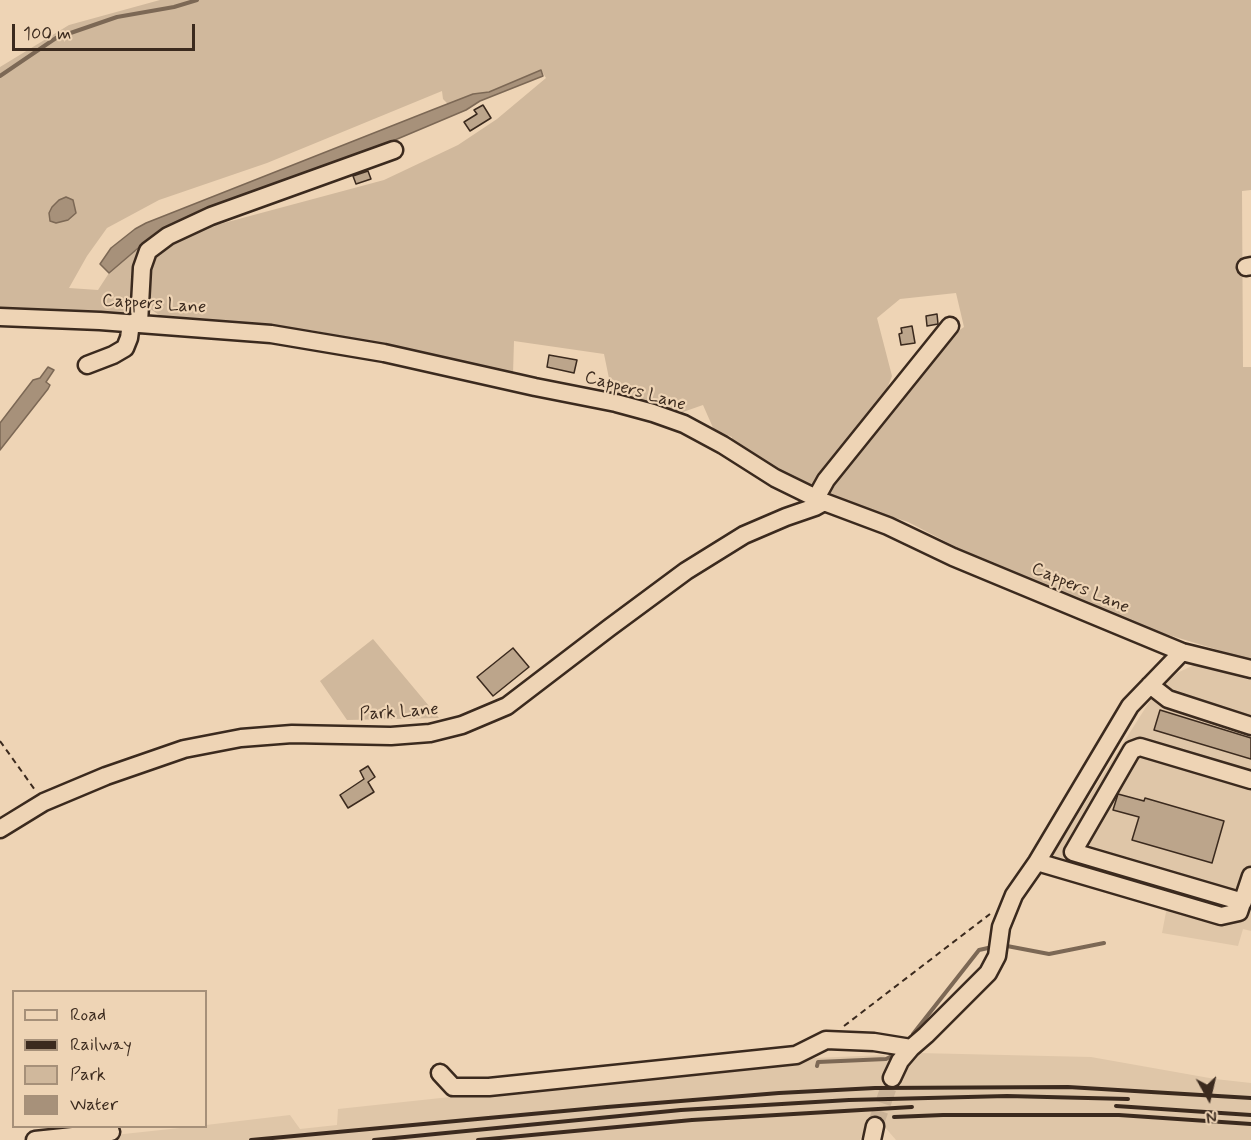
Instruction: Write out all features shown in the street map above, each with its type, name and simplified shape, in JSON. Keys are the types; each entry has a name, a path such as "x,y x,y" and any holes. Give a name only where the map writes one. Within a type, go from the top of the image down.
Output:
{"street":[{"path":"87,365 113,356 125,348 135,323 142,268 148,251 168,236 212,216 394,150"},
{"name":"Cappers Lane","path":"0,317 59,318 271,334 384,353 653,413 684,424 723,445 775,478 820,500 888,526 953,557 1182,652 1251,669"},
{"path":"820,500 826,480 950,326"},
{"name":"Park Lane","path":"0,829 44,802 106,776 184,749 241,738 292,734 391,736 430,733 462,726 507,706 686,572 735,541 786,517 815,507 820,500"},
{"path":"892,1078 900,1061 911,1048 988,973 997,956 1001,927 1014,895 1037,862 1130,706 1182,652"},
{"path":"1150,685 1168,699 1251,726"},
{"path":"1243,902 1073,852 1132,750 1140,747 1251,780"},
{"path":"1037,862 1221,916 1239,912 1251,877"},
{"path":"440,1073 453,1087 489,1087 796,1055 826,1040 874,1042 911,1048"},
{"path":"35,1140 111,1132"}],"path":[{"path":"0,741 44,802"},
{"path":"844,1026 995,910"}],"shaded area":[{"path":"1194,665 1251,680 1251,931 1243,929 1238,946 1162,933 1167,907 1042,871 1153,696 1177,673"},
{"path":"918,1053 1091,1057 1215,1079 1251,1083 1251,1140 896,1140 883,1125 866,1126 860,1140 68,1140 180,1128 207,1128 207,1125 290,1115 300,1129 337,1125 338,1109 815,1058 884,1055 891,1062 907,1062"}],"green space":[{"path":"160,0 1251,0 1251,190 1242,191 1243,367 1251,367 1251,660 1149,629 991,565 908,522 829,496 830,483 948,338 964,327 956,293 900,299 877,318 892,376 886,391 873,409 874,415 814,486 770,466 732,443 732,437 714,430 703,405 683,412 612,393 604,354 514,341 513,374 311,330 299,333 162,317 146,306 151,268 155,257 163,247 186,234 384,180 458,145 497,119 546,78 541,70 489,92 473,94 448,104 443,99 442,91 267,163 159,200 107,228 87,256 69,288 98,290 109,273 134,250 143,253 132,284 135,297 133,305 126,314 0,310 0,67 69,25"},
{"path":"373,639 439,718 347,720 320,681"}],"water":[{"path":"541,70 543,76 480,101 466,110 338,164 150,238 109,273 100,264 111,248 146,223 473,94 489,92"},
{"path":"66,197 73,200 76,213 68,220 56,223 50,221 49,213 52,207"},
{"path":"48,367 54,370 46,382 50,385 48,389 0,450 0,423 33,380 40,378"}],"building":[{"path":"483,105 491,118 470,131 464,122 477,114 474,110"},
{"path":"368,171 371,179 356,184 353,176"},
{"path":"937,314 938,324 927,326 926,316"},
{"path":"912,326 915,343 901,345 899,334 902,333 901,328"},
{"path":"549,355 577,360 574,373 547,367"},
{"path":"513,648 529,667 493,696 477,677"},
{"path":"1160,710 1251,738 1251,759 1154,730"},
{"path":"368,766 375,777 368,782 374,792 348,808 340,795 364,779 360,771"},
{"path":"1118,794 1144,801 1145,798 1224,821 1212,863 1132,840 1139,817 1113,810"}],"waterway":[{"path":"0,76 56,38 117,17 174,7 197,0"},
{"path":"1007,946 1049,954 1104,943"},
{"path":"913,1034 979,950 988,948"},
{"path":"817,1066 818,1062 886,1059 896,1054"}],"tunnel":[{"path":"875,1126 892,1078"}],"railway":[{"path":"251,1140 607,1107 779,1093 875,1088 1068,1087 1251,1098"},
{"path":"374,1140 681,1110 849,1100 1007,1096 1128,1099"},
{"path":"1116,1106 1251,1115"},
{"path":"478,1140 692,1120 912,1107"},
{"path":"894,1117 1119,1115 1251,1124"}]}
